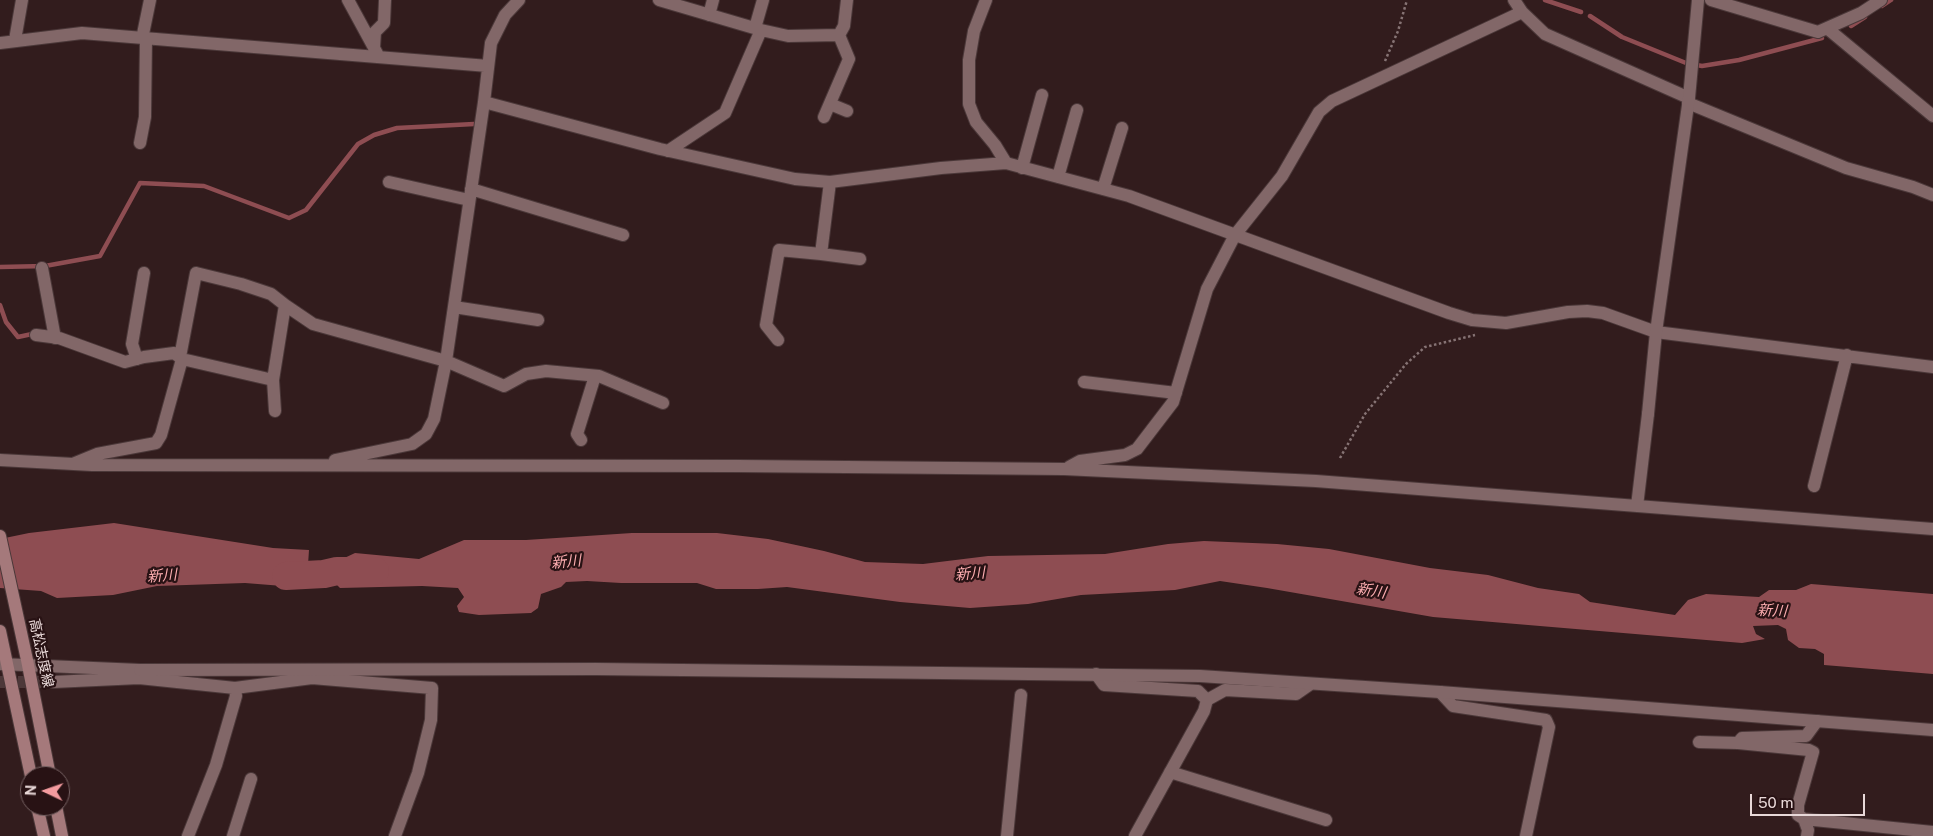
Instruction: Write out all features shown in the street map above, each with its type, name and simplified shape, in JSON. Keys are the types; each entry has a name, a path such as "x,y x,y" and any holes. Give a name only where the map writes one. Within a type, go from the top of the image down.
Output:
{"main road":[{"name":"高松志度線","path":"0,536 28,662 48,766"},
{"path":"0,631 4,663 29,766"},
{"path":"40,816 44,836"},
{"path":"58,816 62,836"}],"street":[{"path":"15,40 22,0"},
{"path":"140,143 145,117 146,38 143,34 150,0"},
{"path":"348,0 376,52"},
{"path":"376,52 375,32 384,23 385,0"},
{"path":"329,465 334,460 412,444 426,434 434,419 446,361 491,43 505,16 519,0"},
{"path":"659,0 788,36 839,35"},
{"path":"709,15 714,0"},
{"path":"668,151 725,113 758,29 763,0"},
{"path":"839,35 844,26 847,0"},
{"path":"986,0 974,31 969,60 969,104 976,122 995,145 1006,163"},
{"path":"1514,0 1522,12 1545,34 1689,100 1846,168 1913,187 1933,195"},
{"path":"1638,506 1656,332 1689,100 1698,0"},
{"path":"1711,0 1818,32 1861,13 1881,0"},
{"path":"1064,469 1080,461 1125,455 1138,449 1173,402 1207,289 1235,235 1282,176 1319,112 1332,101 1522,12"},
{"path":"1828,29 1933,116"},
{"path":"0,43 82,33 376,52 488,66"},
{"path":"824,117 849,59 839,35"},
{"path":"1022,168 1042,95"},
{"path":"484,102 668,151 795,179 830,182 940,168 1006,163 1129,196 1472,320 1506,323 1568,312 1587,311 1603,313 1656,332 1933,367"},
{"path":"830,104 847,111"},
{"path":"1058,177 1077,110"},
{"path":"1103,189 1122,128"},
{"path":"388,182 470,195 623,235"},
{"path":"820,254 830,182"},
{"path":"778,340 766,325 779,250 860,259"},
{"path":"42,268 55,338"},
{"path":"137,359 132,344 144,273"},
{"path":"72,464 96,454 156,443 161,435 181,358 196,274 241,284 271,294 314,324 446,361 504,386 526,374 546,370 595,376 614,381 663,403"},
{"path":"275,411 273,380 285,305"},
{"path":"454,307 538,320"},
{"path":"36,335 55,338 125,362 174,353 181,358 273,380"},
{"path":"1814,486 1847,355"},
{"path":"581,440 577,434 595,376"},
{"path":"1084,382 1176,393"},
{"path":"0,460 72,464 1064,469 1316,481 1933,529"},
{"path":"4,663 28,662 140,674 235,688 312,678 432,688 431,720 418,773 395,836"},
{"path":"54,682 140,674 596,669 1200,676 1440,692 1933,730"},
{"path":"1096,674 1104,685 1198,691 1207,700"},
{"path":"1135,836 1204,711 1207,700 1225,690 1296,694 1309,684"},
{"path":"188,836 216,765 236,696 235,688"},
{"path":"1440,692 1453,706 1546,720 1549,727 1526,836"},
{"path":"1006,836 1021,695"},
{"path":"1738,743 1742,738 1806,736 1817,721"},
{"path":"1699,742 1738,743 1809,750 1813,752 1798,805 1798,815 1804,819 1933,832"},
{"path":"1170,772 1326,820"},
{"path":"233,836 251,779"},
{"path":"1804,819 1808,830 1807,836"}],"path":[{"path":"1390,74 1384,62 1398,31 1407,0"},
{"path":"1340,458 1365,414 1406,364 1425,347 1479,334"}],"water":[{"path":"114,523 273,548 309,550 308,565 324,567 324,579 309,579 308,588 245,583 157,586 113,595 57,598 41,591 0,588 0,539 29,533"},
{"path":"632,533 717,533 768,539 865,562 923,564 988,556 1105,554 1168,544 1204,541 1277,544 1329,549 1430,568 1488,575 1538,588 1579,594 1590,602 1675,615 1688,600 1706,594 1759,597 1769,590 1796,590 1811,584 1933,594 1933,674 1824,665 1824,654 1815,649 1799,648 1788,640 1786,629 1778,625 1753,626 1756,634 1765,639 1742,643 1433,617 1220,581 1175,590 1081,595 1028,604 970,608 900,602 787,587 716,589 697,583 587,581 566,582 561,587 541,594 538,608 531,613 479,615 459,612 457,606 464,597 458,588 422,586 340,588 336,584 338,561 355,553 419,559 464,540 526,540"}],"waterway":[{"path":"1545,0 1581,12"},
{"path":"1882,6 1891,0"},
{"path":"1590,16 1622,37 1686,63 1702,66 1739,60 1822,38"},
{"path":"1851,26 1865,17"},
{"path":"0,267 45,266 100,256 140,183 204,186 289,218 306,210 358,144 374,135 397,128 474,124"},
{"path":"0,305 6,322 18,337 32,334"},
{"name":"新川","path":"286,576 324,574 337,571 375,571"}],"tunnel":[{"path":"0,682 53,682"}]}
